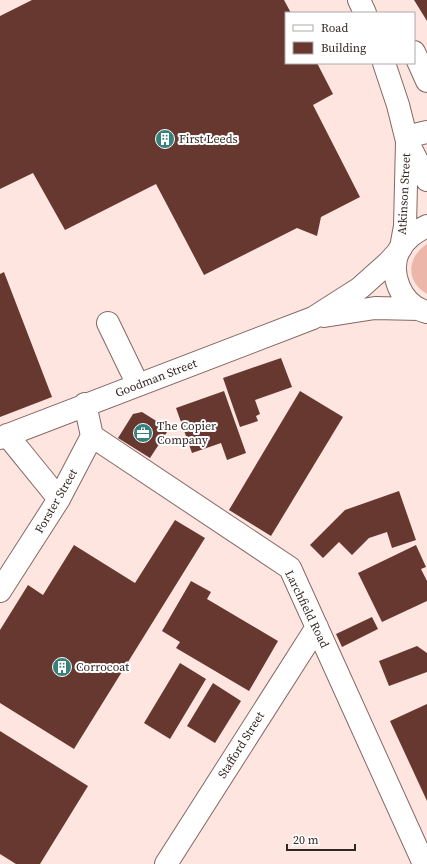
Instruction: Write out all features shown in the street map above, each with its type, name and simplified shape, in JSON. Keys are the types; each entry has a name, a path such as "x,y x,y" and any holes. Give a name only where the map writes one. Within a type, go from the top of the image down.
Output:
{"street":[{"path":"359,0 365,12"},
{"path":"415,54 427,81"},
{"name":"Atkinson Street","path":"384,64 398,104 407,139 427,180"},
{"path":"407,139 427,132"},
{"name":"Atkinson Street","path":"407,139 405,226 395,264 396,277 398,286 409,303 424,312"},
{"name":"Goodman Street","path":"4,437 85,404 313,318 360,288 388,263 407,239 414,233 427,226"},
{"name":"Goodman Street","path":"313,318 375,308 424,312"},
{"path":"108,323 138,385"},
{"path":"85,404 92,436"},
{"name":"Forster Street","path":"0,591 59,499 92,436"},
{"name":"Larchfield Road","path":"92,436 290,568 424,864"},
{"path":"4,437 59,499"},
{"name":"Stafford Street","path":"166,864 317,627"}],"shaded area":[{"path":"0,0 414,0 427,21 427,864 0,864"},
{"path":"427,244 427,294 415,283 411,269 415,255"}],"building":[{"name":"First Leeds","path":"32,0 284,0 290,12 285,12 285,64 318,64 333,94 313,105 360,197 321,217 317,236 297,228 204,275 156,184 65,230 33,173 0,189 0,16"},
{"path":"414,0 427,0 427,21"},
{"path":"4,272 52,397 0,417 0,274"},
{"path":"281,358 292,387 255,400 260,414 256,416 258,421 240,427 223,378"},
{"path":"224,391 246,453 227,460 221,443 192,453 176,408"},
{"path":"300,391 343,417 271,536 229,510"},
{"name":"The Copier Company","path":"142,412 169,429 150,458 118,438 133,414"},
{"path":"399,491 416,540 392,548 387,532 369,538 352,555 339,542 323,558 310,545 345,510"},
{"name":"Corrocoat","path":"175,520 205,538 74,749 0,703 0,630 28,585 43,595 74,545 135,583"},
{"path":"416,545 426,567 421,569 427,581 427,601 382,622 358,573"},
{"path":"191,581 211,592 207,599 278,641 249,691 176,648 180,642 162,631"},
{"path":"372,617 378,629 342,647 336,634"},
{"path":"417,646 427,653 427,672 389,686 379,661"},
{"path":"180,663 206,679 170,739 144,723"},
{"path":"213,683 241,701 215,743 187,726"},
{"path":"427,704 427,801 390,721"},
{"path":"0,731 88,786 40,864 16,864 0,854"}],"place":[{"name":"First Leeds","path":"165,139"},
{"name":"The Copier Company","path":"143,433"},
{"name":"Corrocoat","path":"62,667"}]}
